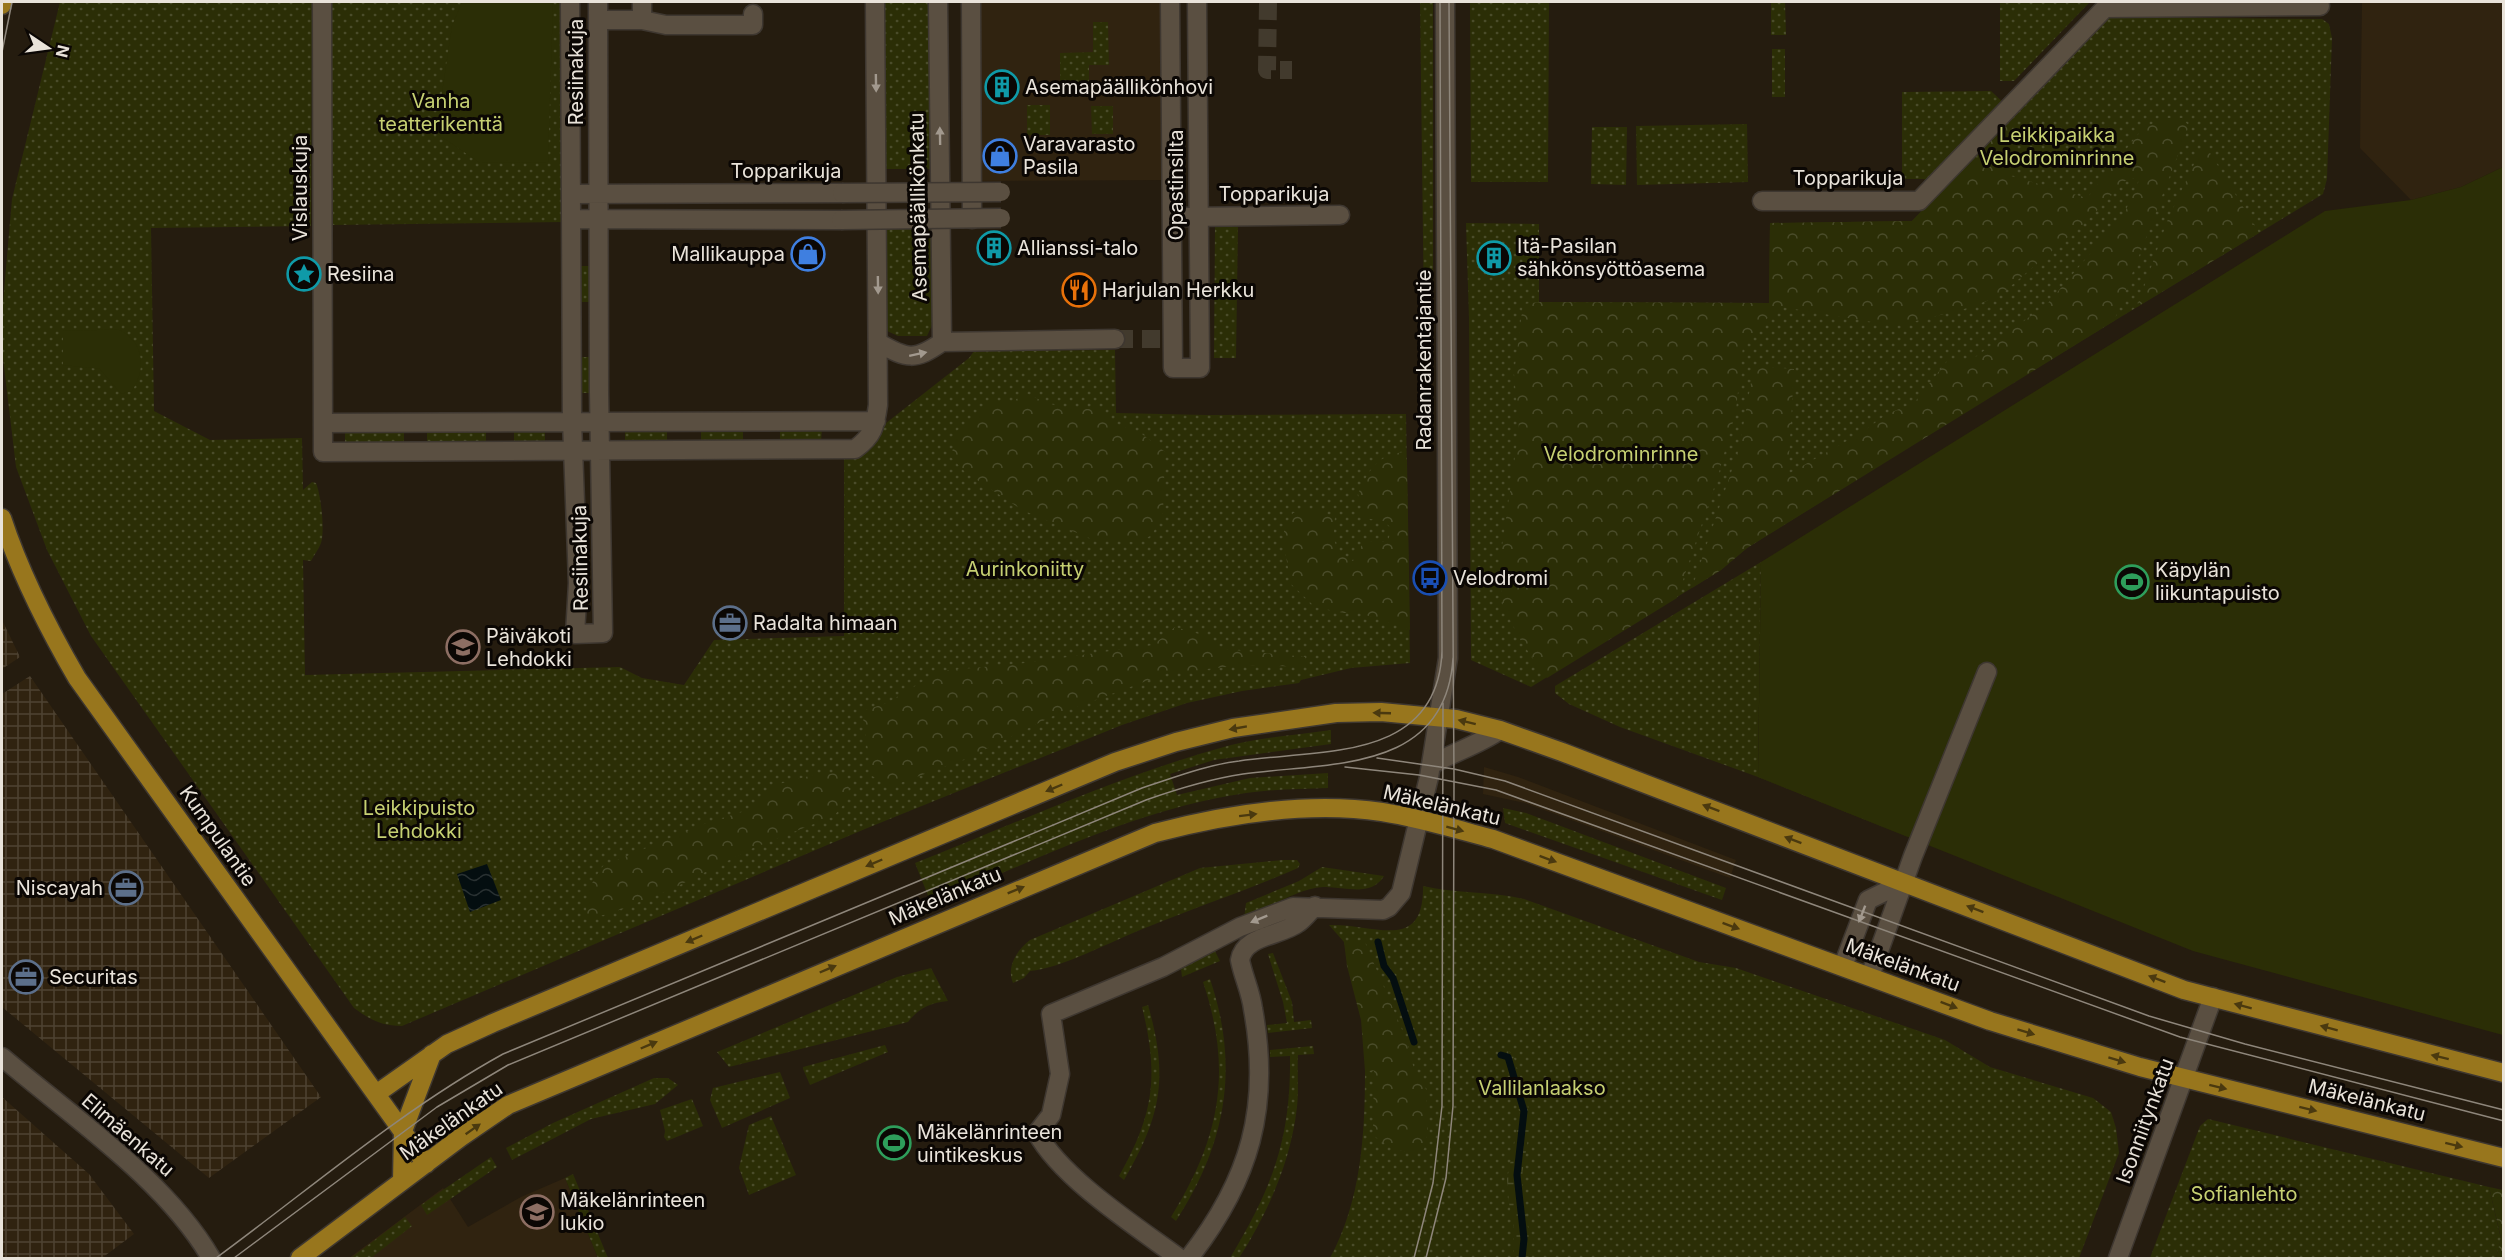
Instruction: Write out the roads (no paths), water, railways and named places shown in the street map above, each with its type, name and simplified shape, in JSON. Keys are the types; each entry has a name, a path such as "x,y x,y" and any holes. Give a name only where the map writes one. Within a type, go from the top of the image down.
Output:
{"main road":[{"name":"Kumpulantie","path":"2,518 21,568 77,678 426,1164"},
{"path":"376,1094 447,1044 493,1023 1115,762 1176,742 1233,728 1336,713 1380,712 1440,717 1500,730 1702,804 2184,990 2504,1073"},
{"name":"Mäkelänkatu","path":"300,1258 508,1105 1155,833 1190,824 1280,811 1326,809 1380,812 1418,819 1493,839 1990,1021 2140,1067 2504,1158"},
{"name":"Mäkelänkatu","path":"402,1181 403,1131 432,1054"}],"street":[{"name":"Vislauskuja","path":"322,2 323,452 504,452"},
{"name":"Resiinakuja","path":"570,7 571,393 578,583 574,634 603,633 599,392 598,2"},
{"name":"Asemapäällikönkatu","path":"875,2 879,343 876,421"},
{"name":"Asemapäällikönkatu","path":"938,2 942,342"},
{"path":"970,2 972,219"},
{"name":"Opastinsilta","path":"1170,2 1172,190 1170,339 1173,368 1200,368 1197,2"},
{"name":"Radanrakentajantie","path":"1315,906 1371,910 1389,907 1401,893 1440,717 1448,658 1445,2"},
{"name":"Topparikuja","path":"1762,201 1919,201 2105,5 2320,6"},
{"path":"598,20 642,11 666,25 753,25 753,14"},
{"name":"Topparikuja","path":"1172,190 1199,189"},
{"path":"910,192 911,219"},
{"name":"Topparikuja","path":"571,194 1001,192"},
{"path":"843,193 843,220"},
{"name":"Topparikuja","path":"1172,224 1341,216"},
{"path":"571,219 1001,218"},
{"path":"571,317 599,317"},
{"path":"879,343 902,356 913,356 925,354 942,342 1115,339"},
{"path":"323,423 682,420 876,421 868,440 855,449 761,450 708,454 682,450 504,452 503,422"},
{"path":"682,420 682,450"},
{"path":"761,420 761,450"},
{"path":"1870,976 1987,672"},
{"path":"1431,765 1460,750 1481,743 1500,730"},
{"path":"1843,966 1868,900 1904,883"},
{"path":"1189,1258 1229,1201 1247,1157 1258,1108 1261,1072 1258,1038 1253,1005 1240,960 1243,949 1298,924 1315,906"},
{"path":"1179,1258 1077,1179 1044,1146 1037,1133 1051,1114 1060,1074 1051,1014 1163,967 1240,927 1293,907 1315,906"},
{"name":"Isonniitynkatu","path":"2118,1258 2213,998"},
{"name":"Elimäenkatu","path":"2,1057 105,1142 173,1205 196,1232 211,1258"}],"water":[{"path":"487,864 501,900 470,912 457,874"}],"waterway":[{"path":"1378,942 1384,966 1393,978 1414,1042"},
{"path":"1501,1055 1508,1057 1524,1111 1517,1175 1524,1239 1522,1258"}],"tunnel":[{"path":"1268,2 1267,70 1292,70"},
{"path":"1115,339 1166,339"}],"tram line":[{"path":"2,52 12,2"},
{"path":"1440,2 1442,658"},
{"path":"1426,1258 1446,1178 1453,1106 1454,780 1449,2"},
{"path":"216,1258 392,1125 465,1076 503,1054 1142,788 1214,766 1337,750 1369,744 1397,732 1420,714 1435,687 1442,651"},
{"path":"234,1258 437,1107 508,1065 1146,800 1231,776 1345,763 1377,755 1406,743 1429,723 1445,696 1453,658"},
{"path":"1414,1258 1433,1183 1442,1106 1443,703"},
{"path":"1377,758 1454,769 1505,781 2149,1016 2245,1044 2504,1110"},
{"path":"1345,767 1419,775 1496,790 2180,1037 2504,1121"}],"place":[{"name":"Asemapäällikönhovi","path":"1002,87"},
{"name":"Varavarasto Pasila","path":"1000,156"},
{"name":"Allianssi-talo","path":"994,248"},
{"name":"Mallikauppa","path":"808,254"},
{"name":"Itä-Pasilan sähkönsyöttöasema","path":"1494,258"},
{"name":"Resiina","path":"304,274"},
{"name":"Harjulan Herkku","path":"1079,290"},
{"name":"Velodromi","path":"1430,578"},
{"name":"Käpylän liikuntapuisto","path":"2132,582"},
{"name":"Radalta himaan","path":"730,623"},
{"name":"Päiväkoti Lehdokki","path":"463,647"},
{"name":"Niscayah","path":"126,888"},
{"name":"Securitas","path":"26,977"},
{"name":"Mäkelänrinteen uintikeskus","path":"894,1143"},
{"name":"Mäkelänrinteen lukio","path":"537,1212"}],"park label":[{"name":"Vanha teatterikenttä","path":"441,112"},
{"name":"Leikkipaikka Velodrominrinne","path":"2057,146"},
{"name":"Velodrominrinne","path":"1621,454"},
{"name":"Aurinkoniitty","path":"1025,569"},
{"name":"Leikkipuisto Lehdokki","path":"419,820"},
{"name":"Vallilanlaakso","path":"1542,1088"},
{"name":"Sofianlehto","path":"2244,1194"}]}
